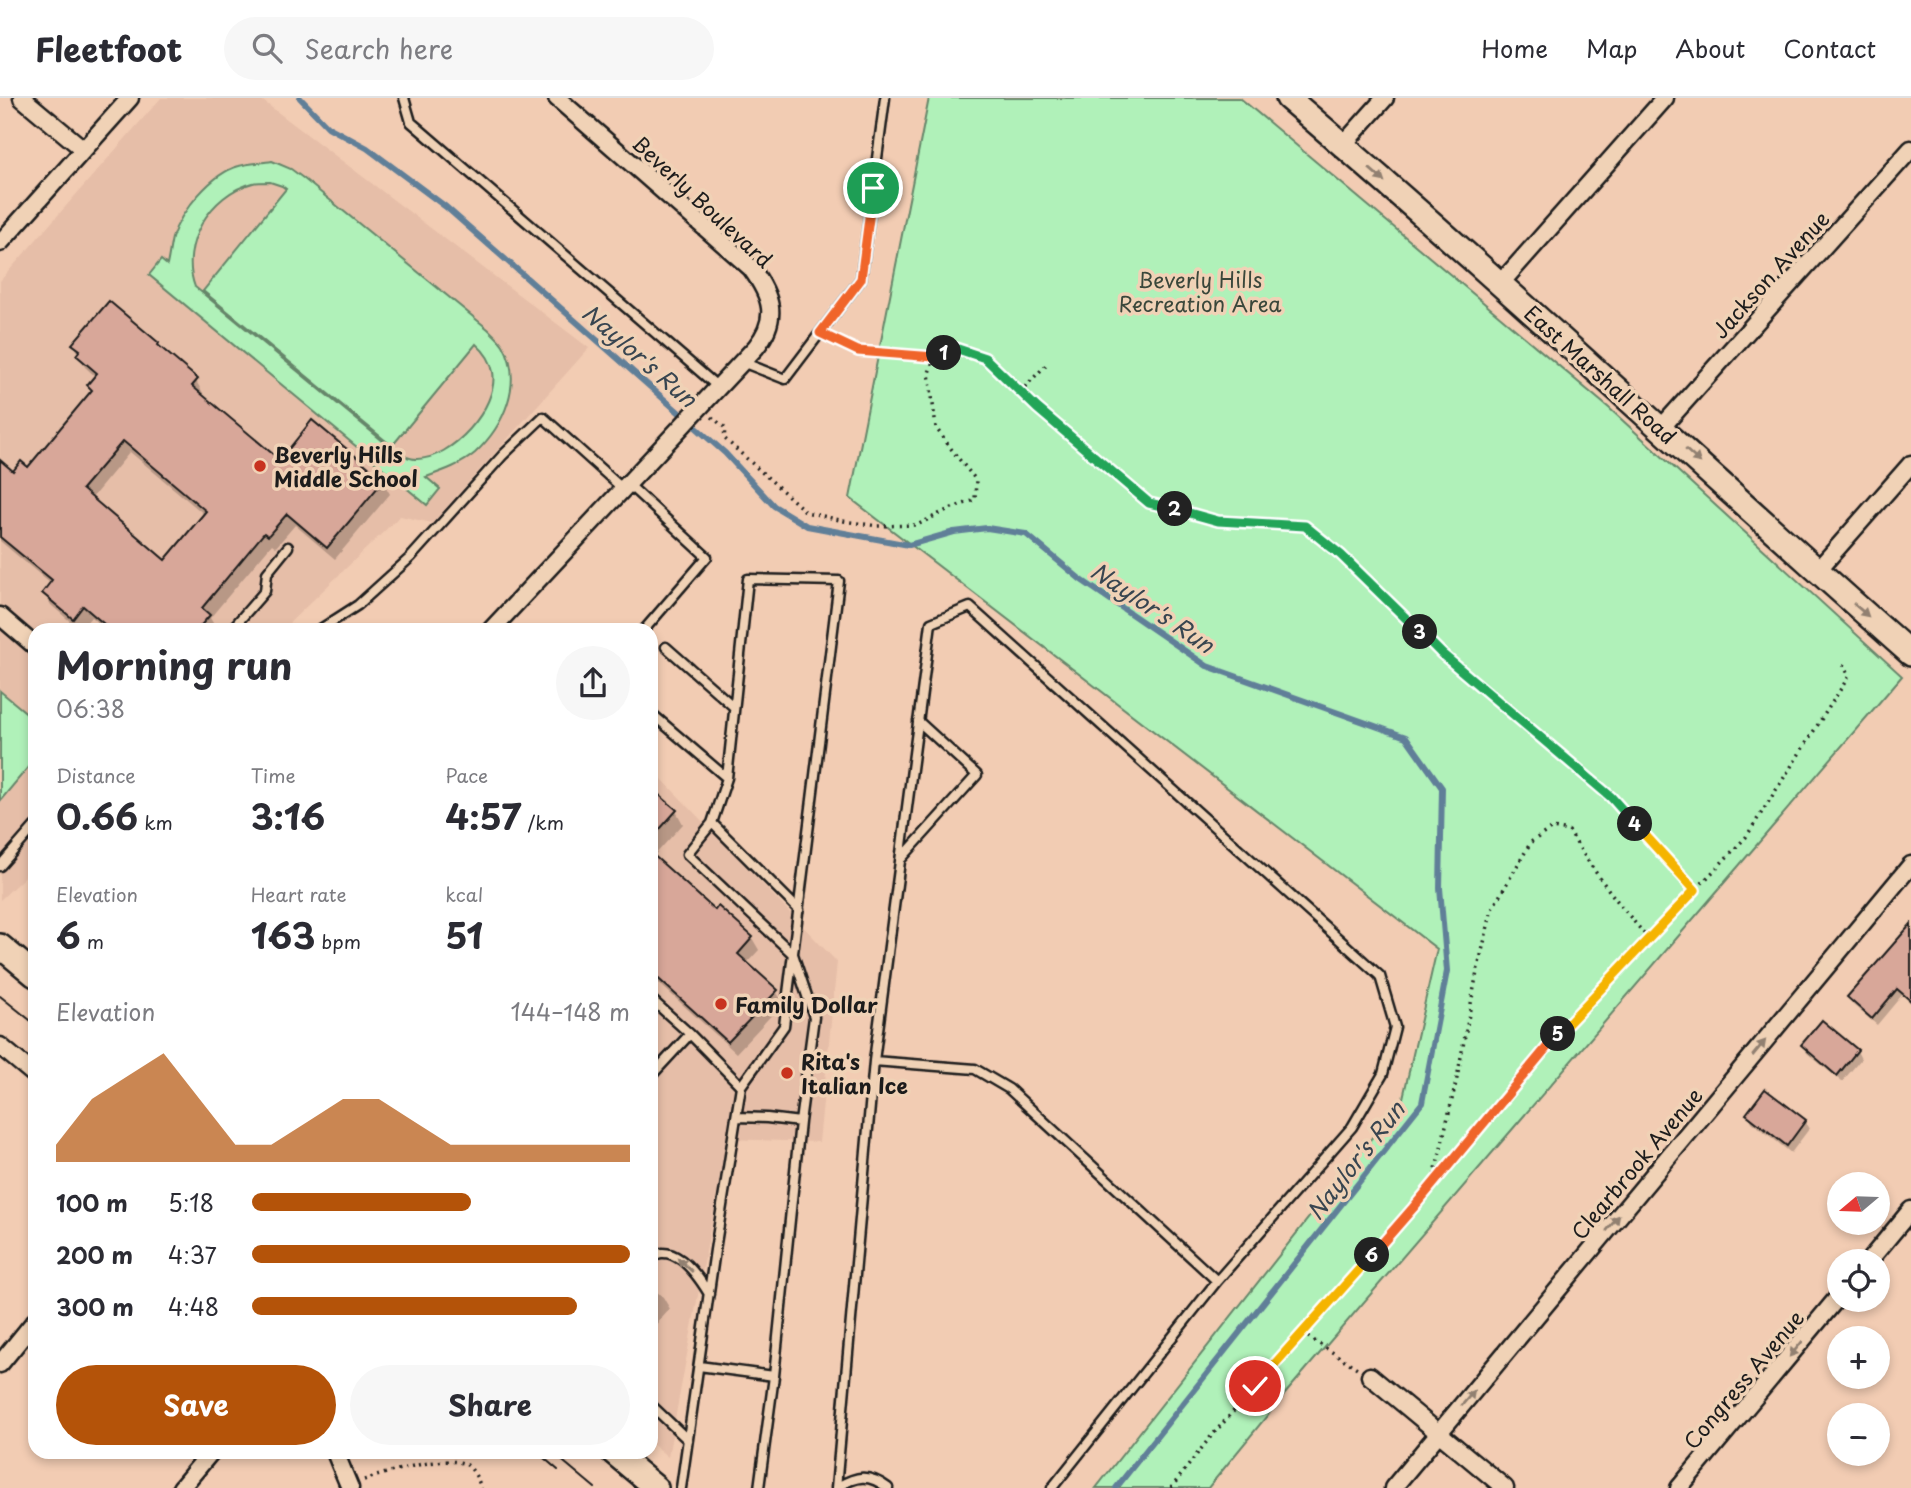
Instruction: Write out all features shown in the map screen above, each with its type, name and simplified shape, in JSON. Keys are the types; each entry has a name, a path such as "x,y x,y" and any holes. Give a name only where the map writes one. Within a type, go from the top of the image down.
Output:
{"main road":[{"name":"East Marshall Road","path":"1288,98 1500,284 1911,654"},
{"path":"0,946 28,969"},
{"path":"621,1459 656,1488"}],"street":[{"path":"22,98 83,149"},
{"path":"0,243 131,98"},
{"name":"Beverly Boulevard","path":"498,623 742,362 765,335 771,321 763,285 751,268 557,98"},
{"path":"1343,145 1385,98"},
{"path":"1500,284 1665,98"},
{"name":"Jackson Avenue","path":"1661,428 1911,149"},
{"path":"1817,571 1911,464"},
{"path":"0,616 28,640"},
{"name":"Clearbrook Avenue","path":"1393,1488 1911,866"},
{"path":"0,1045 28,1069"},
{"path":"1879,1249 1911,1210"},
{"name":"Congress Avenue","path":"1679,1488 1827,1310"},
{"path":"0,1364 28,1330"},
{"path":"1370,1376 1505,1488"},
{"path":"181,1488 205,1459"},
{"path":"338,1459 349,1486"}],"lane":[{"path":"404,98 411,122 718,387"},
{"path":"742,362 785,379 861,279 885,98"},
{"path":"330,623 358,606 411,557 503,455 543,417 707,558 650,623"},
{"path":"237,623 265,591 267,573 288,547"},
{"path":"681,1488 741,1086 784,1026 793,954 799,910 839,581 748,579 727,778 712,823 687,854 793,954 814,1017 759,1488"},
{"path":"836,1487 874,1061 931,623 970,607 1380,976 1395,1027 1383,1074 1352,1127 1217,1281 1052,1488"},
{"path":"666,646 734,707"},
{"path":"658,719 727,778"},
{"path":"900,860 977,775 918,721"},
{"path":"712,823 799,910"},
{"path":"0,866 28,834"},
{"path":"658,1005 741,1086"},
{"path":"658,1068 690,1034"},
{"path":"874,1061 975,1069 1009,1088 1217,1281"},
{"path":"737,1117 800,1122"},
{"path":"658,1255 674,1256 683,1262 701,1280 709,1294"},
{"path":"699,1366 774,1376"},
{"path":"658,1412 688,1440"},
{"path":"836,1487 863,1476 888,1488"}],"path":[{"path":"820,333 858,351 934,357 955,348 985,358 1037,408 1149,503 1218,521 1305,526 1341,555 1442,654 1611,797 1695,890"},
{"path":"724,428 725,439 807,512 877,526 917,525 975,500 976,480 936,428 929,373 934,357"},
{"path":"1020,392 1047,364"},
{"path":"1171,1488 1208,1440 1432,1184 1558,1034 1746,837 1849,676 1842,660"},
{"path":"1432,1184 1457,1078 1476,972 1492,909 1531,842 1552,828 1569,831 1588,864 1649,939"},
{"path":"1302,1333 1370,1376"},
{"path":"349,1486 398,1469 454,1462 468,1466 481,1488"}],"shaded area":[{"path":"161,98 259,98 589,348 432,523 400,516 289,623 28,623 28,874 0,900 0,281"},
{"path":"658,775 837,962 819,1142 727,1139 668,1457 658,1449"}],"green space":[{"name":"Beverly Hills Recreation Area","path":"929,98 1240,98 1609,408 1902,676 1284,1395 1208,1488 1096,1488 1403,1098 1437,949 850,498"},
{"path":"272,161 291,169 303,178 488,329 503,345 512,374 508,403 502,417 495,430 470,457 426,477 440,489 427,505 149,275 161,260 167,265 176,228 208,185 239,166","holes":["270,182 286,189 203,291 392,446 476,344 491,364 493,386 481,415 470,429 444,451 416,459 400,455 195,287 191,255 202,223 212,210 224,198 253,183"]},
{"path":"0,691 28,714 28,767 0,801"}],"building":[{"name":"Beverly Hills Middle School","path":"109,301 198,379 192,386 280,460 312,420 384,480 327,548 287,514 268,536 264,533 202,608 210,615 203,623 103,623 83,606 73,619 42,593 52,580 0,537 0,460 13,471 21,461 28,467 92,390 87,385 97,373 76,355 80,350 72,344","holes":["123,441 206,511 165,560 82,489"]},
{"path":"658,794 677,810 658,831"},
{"path":"658,859 715,910 718,906 753,937 738,954 778,990 728,1042 658,978"},
{"path":"1911,924 1911,1001 1897,989 1872,1019 1847,997"},
{"path":"1822,1020 1858,1050 1837,1076 1801,1045"},
{"path":"1765,1089 1806,1120 1787,1146 1746,1114"}],"waterway":[{"name":"Naylor's Run","path":"300,98 328,127 367,148 446,207 725,453 774,506 807,526 909,545 954,532 987,528 1026,534 1080,579 1207,666 1406,737 1442,788 1440,888 1447,971 1422,1103 1116,1488"}],"tram line":[{"path":"0,996 28,1018"},
{"path":"545,1459 558,1470"},
{"path":"560,1459 595,1488"}],"place":[{"name":"Beverly Hills Middle School","path":"260,466"},
{"name":"Family Dollar","path":"721,1004"},
{"name":"Rita's Italian Ice","path":"787,1073"}],"route":[{"path":"873,188 861,279 820,333 858,351 934,357 955,348 985,358 1037,408 1149,503 1218,521 1305,526 1341,555 1442,654 1611,797 1695,890 1558,1034 1413,1208 1255,1386"}]}
